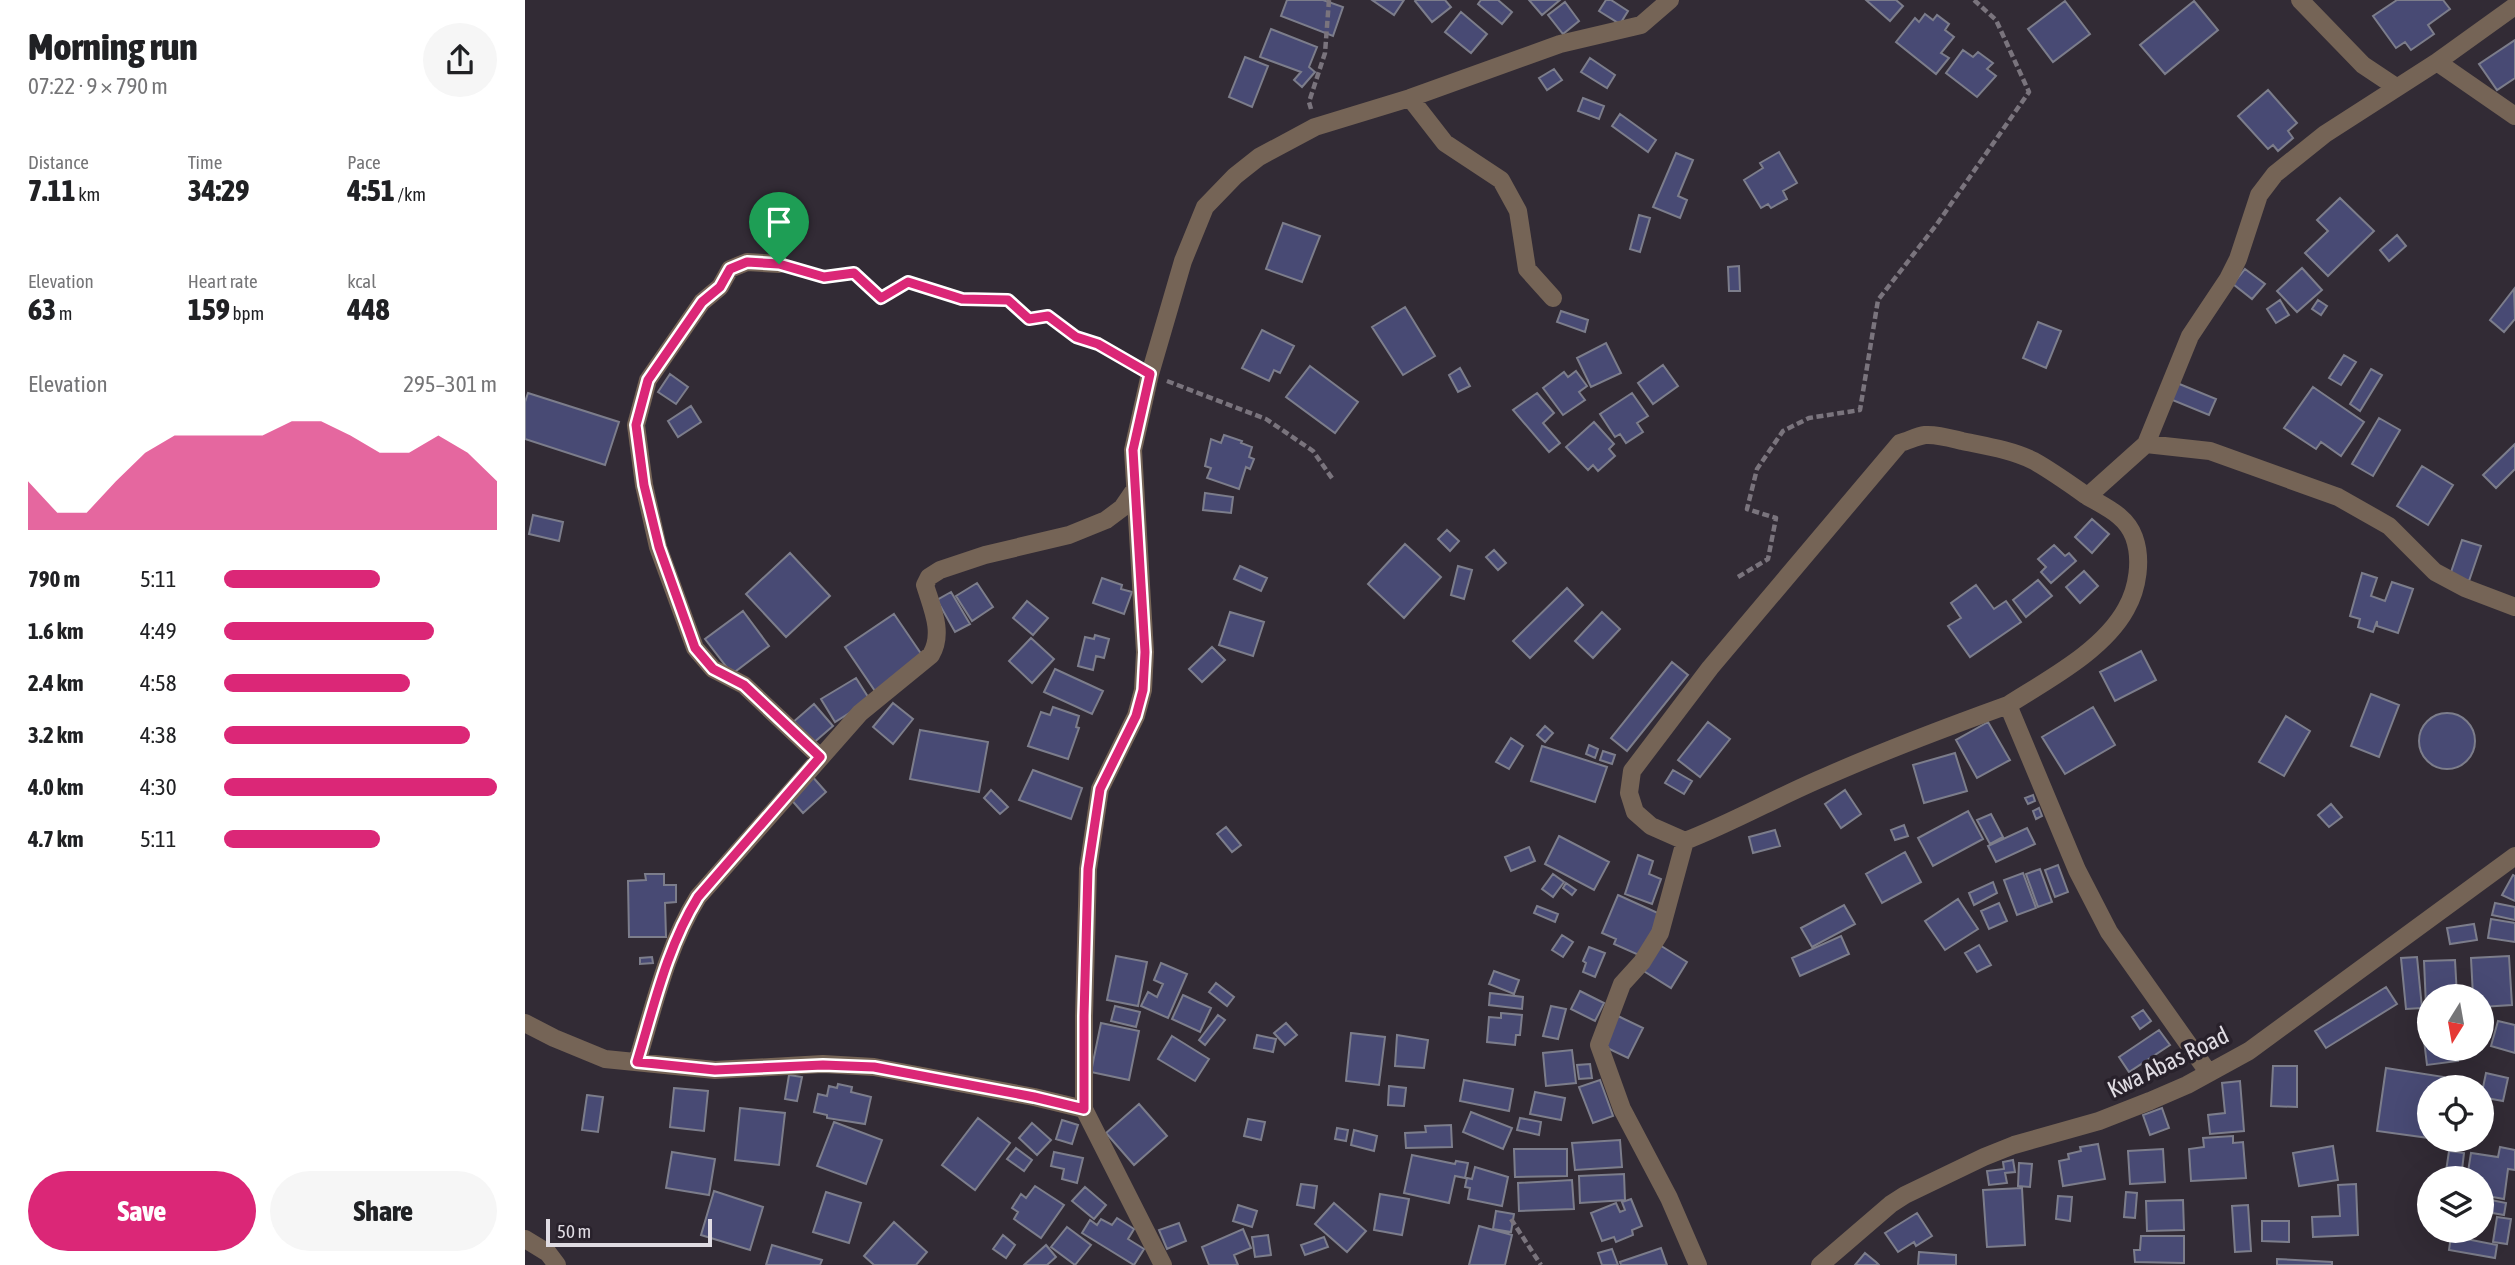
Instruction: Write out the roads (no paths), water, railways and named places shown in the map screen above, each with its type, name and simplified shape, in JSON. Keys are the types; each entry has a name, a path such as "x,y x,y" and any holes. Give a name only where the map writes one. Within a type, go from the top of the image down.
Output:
{"street":[{"path":"1163,1265 1084,1109 1084,1016 1088,869 1100,789 1136,716 1143,690 1145,652 1133,450 1150,374 1183,261 1205,207 1235,176 1259,157 1315,127 1410,98 1560,44 1641,25 1670,0"},
{"path":"2300,0 2363,65 2396,87"},
{"path":"2088,496 2146,444 2190,336 2228,279 2238,259 2259,195 2275,174 2325,134 2437,62 2515,6"},
{"path":"2437,62 2515,116"},
{"path":"1410,98 1445,143 1501,180 1518,211 1527,268 1553,298"},
{"path":"779,264 747,262 730,269 720,287 702,302 648,380 636,425 644,485 659,547 695,648 713,669 744,685 820,757"},
{"path":"1924,435 2000,449 2032,460 2088,496 2125,521 2134,537 2139,566 2127,608 2115,626 2062,671 2008,705 1827,776 1726,825 1685,841 1651,827 1635,812 1629,793 1632,771 1710,668 1900,443 1924,435"},
{"path":"2146,444 2210,451 2338,497 2389,526 2435,572 2465,588 2515,607"},
{"path":"637,1062 666,964 685,919 698,897 860,713 932,655 938,643 935,619 925,585 929,578 940,569 1069,535 1106,520 1122,508 1135,489"},
{"path":"2008,705 2077,870 2109,932 2208,1073"},
{"path":"1685,841 1660,933 1642,962 1622,984 1599,1045 1622,1109 1669,1198 1698,1265"},
{"name":"Kwa Abas Road","path":"1820,1265 1905,1195 1984,1157 2048,1134 2099,1121 2187,1085 2249,1051 2515,856"},
{"path":"525,1023 605,1059 715,1070 823,1065 874,1067 1084,1109"},
{"path":"525,1238 548,1253 557,1265"}]}
